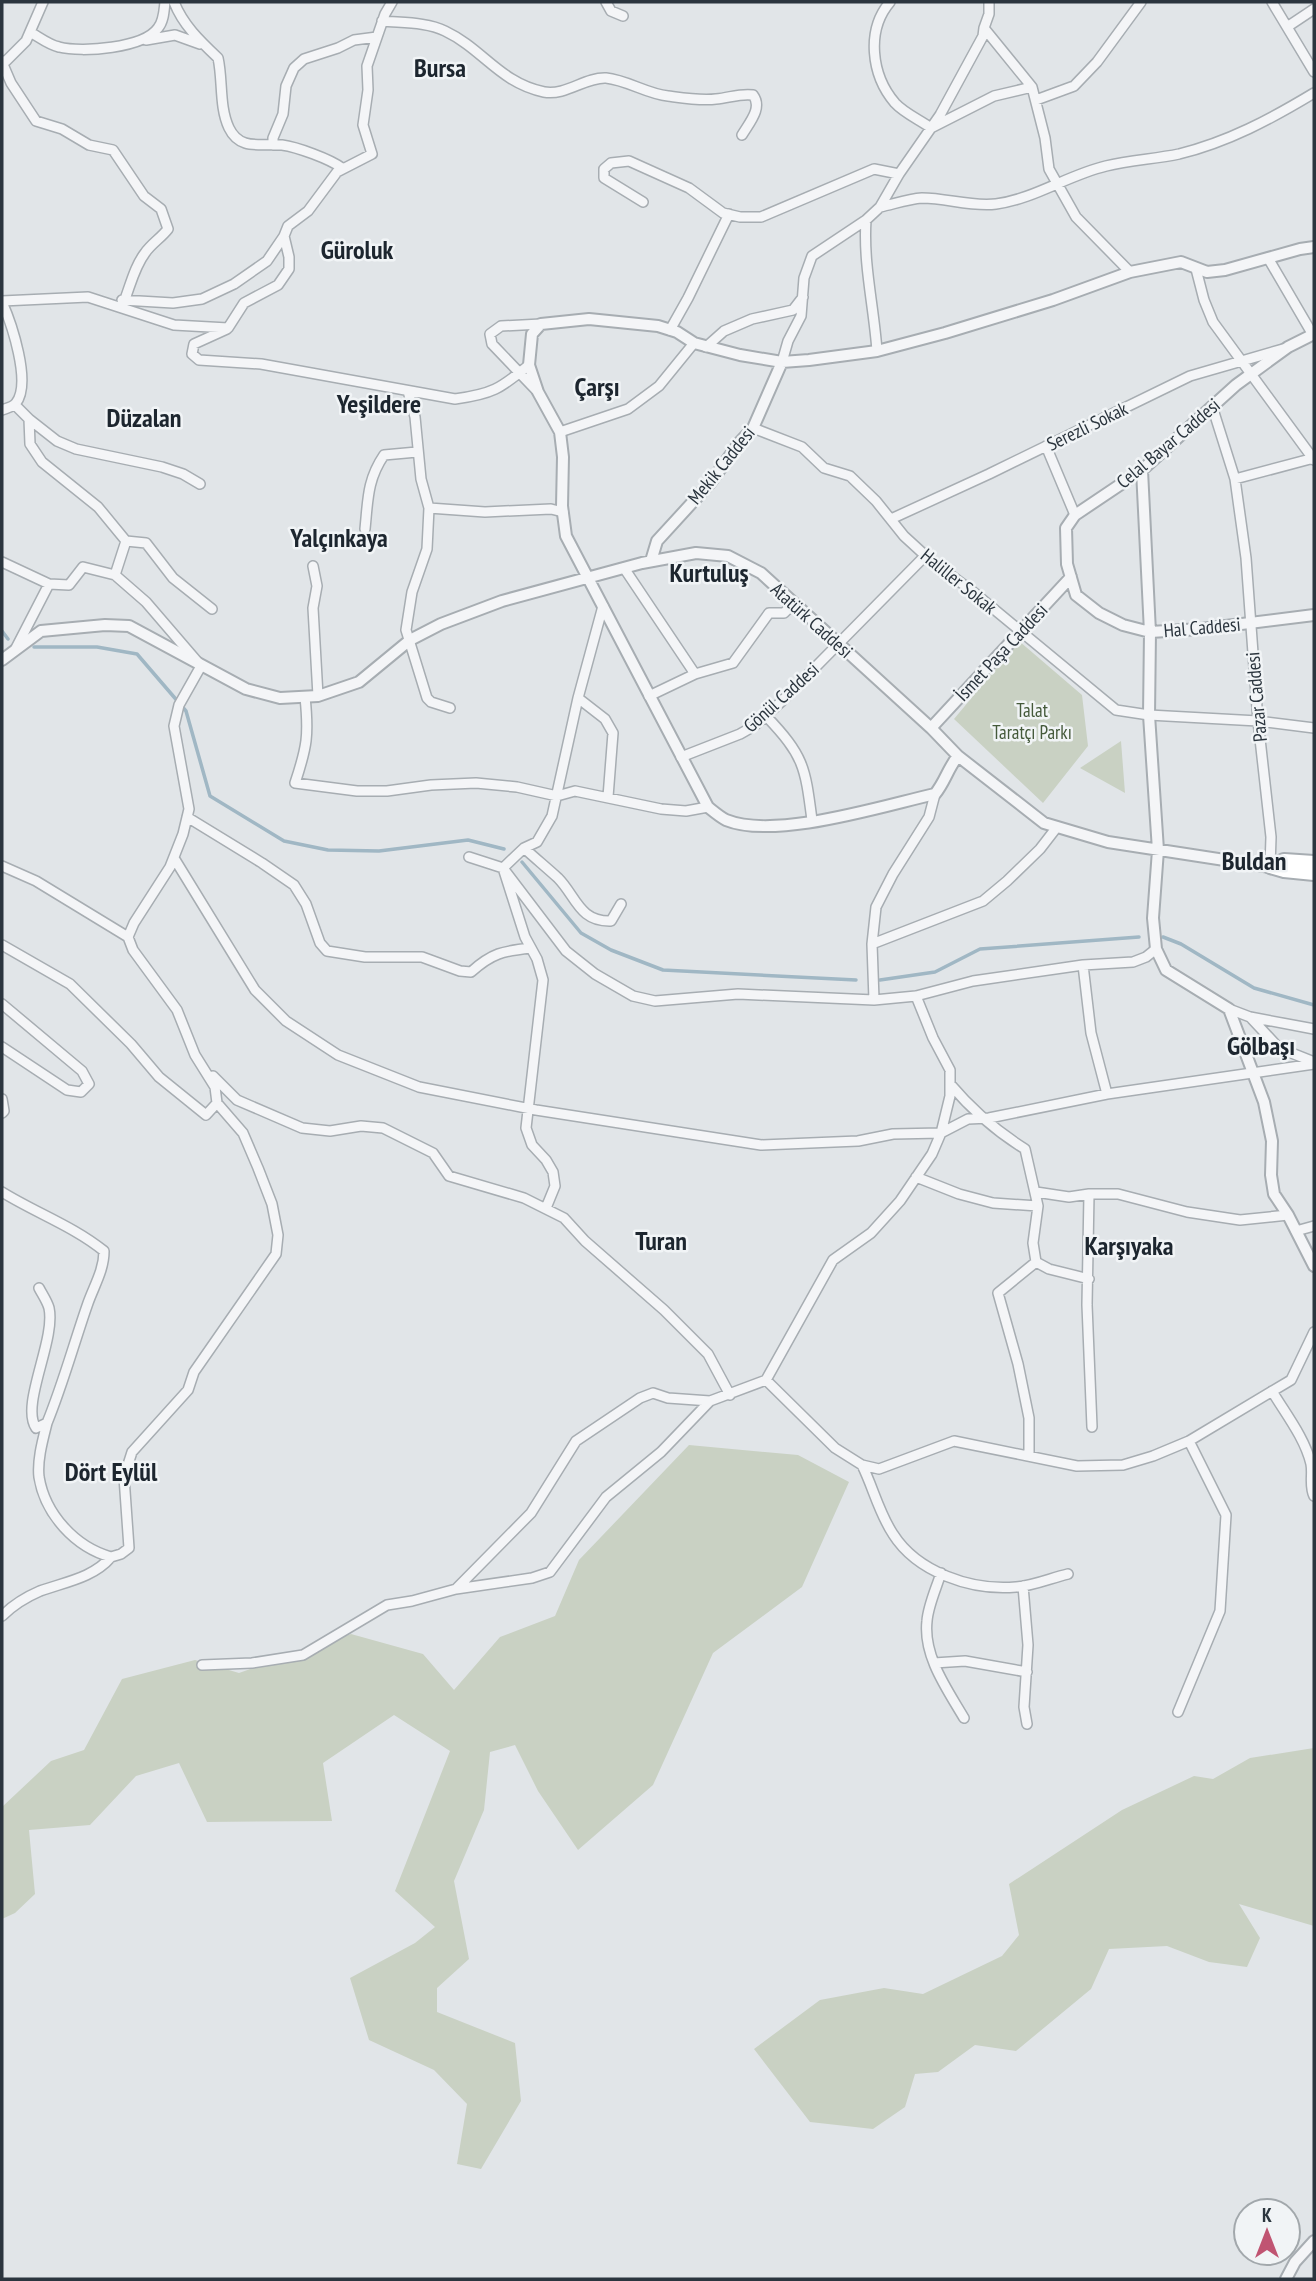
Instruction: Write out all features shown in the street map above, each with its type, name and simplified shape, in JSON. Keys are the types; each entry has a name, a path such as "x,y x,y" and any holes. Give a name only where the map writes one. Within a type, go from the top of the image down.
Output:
{"main road":[{"path":"1270,867 1284,860 1314,862"},
{"path":"1270,867 1284,872 1314,874"}],"street":[{"path":"43,2 26,41 6,61 2,61 11,83 36,121 62,129 89,145 113,150 144,196 161,209 168,229 161,239 146,250 136,268 125,299"},
{"path":"145,40 159,28 165,2"},
{"path":"174,2 195,36 218,58 223,104 229,128 237,138 247,146 284,145 335,162 342,169"},
{"path":"111,304 125,299 173,303 202,299 234,284 267,261 288,226 308,211 337,172 372,154 363,125 369,90 367,66 382,21 393,2"},
{"path":"606,2 611,11 623,16"},
{"path":"890,2 881,13 874,38 873,55 886,91 897,106 931,128"},
{"path":"782,362 788,341 801,316 804,278 812,256 866,220 880,207 931,128 983,36 989,2"},
{"path":"1036,100 1074,86 1097,62 1141,2"},
{"path":"1272,2 1314,72"},
{"path":"1287,27 1314,9"},
{"path":"382,21 442,29 461,40 501,74 548,93 607,78 664,96 715,99 753,95 757,101 757,109 742,135"},
{"path":"984,28 1032,87 1049,169 1076,217 1130,272"},
{"path":"30,32 56,47 76,50 175,35 207,47"},
{"path":"273,145 273,138 283,114 286,86 294,68 304,59 354,40 377,37"},
{"path":"931,128 994,96 1032,87"},
{"path":"880,207 920,198 974,205 997,204 1027,196 1057,182 1106,166 1179,154 1235,136 1314,93"},
{"path":"643,202 604,178 604,169 611,163 629,161 689,188 723,213 740,217 761,217 874,169 899,174"},
{"path":"670,330 729,215"},
{"path":"866,220 868,278 877,351"},
{"path":"284,236 289,269 278,285 244,303 228,328 194,344 192,354 199,360 261,364 455,398 483,395 502,388 525,369 532,334 541,324"},
{"path":"935,794 780,826 725,820 708,807 603,607 592,577 575,558 566,536 560,432 525,369 506,360 492,344 490,334 501,326 589,319 658,326 706,347 782,362 877,351 1053,300 1130,272 1181,262 1207,272 1225,270 1314,247"},
{"path":"1268,258 1313,334"},
{"path":"1196,269 1213,322 1314,459 1235,479"},
{"path":"2,410 15,405 20,394 20,358 12,325 2,302 88,297 174,326 228,328"},
{"path":"706,347 724,331 752,319 793,310 803,297"},
{"name":"Celal Bayar Caddesi","path":"1075,515 1142,470 1252,373 1288,347 1313,334"},
{"path":"560,432 628,409 659,386 694,343"},
{"name":"Serezli Sokak","path":"891,519 1190,376 1288,347"},
{"name":"Mekik Caddesi","path":"651,561 657,541 711,482 753,428 782,362"},
{"path":"408,391 415,417 421,479 429,508 428,549 412,592 406,630 427,698 450,708"},
{"path":"15,405 57,441 76,449 162,467 183,474 200,484"},
{"name":"Pazar Caddesi","path":"1212,406 1235,479 1246,558 1258,721 1271,837 1270,867"},
{"path":"29,419 30,444 42,462 98,507 126,541 146,543 173,578 212,609"},
{"name":"Haliller Sokak","path":"753,428 802,447 824,468 849,476 876,500 904,536 1116,710 1314,728"},
{"path":"1046,446 1075,515 1066,528 1067,564 1071,577"},
{"path":"365,529 373,471 384,455 417,452"},
{"path":"1142,470 1150,632 1149,715 1158,850 1153,918 1156,948 1166,970 1229,1009 1250,1017 1314,1029"},
{"path":"429,508 485,512 551,509 563,512"},
{"path":"115,575 126,541"},
{"name":"Atatürk Caddesi","path":"2,660 40,631 105,625 129,626 246,689 281,698 318,696 359,682 410,640 441,624 502,601 651,561 696,553 728,556 761,573 931,728 958,756 1044,822 1108,842 1270,867"},
{"name":"Gönül Caddesi","path":"681,757 740,734 766,716 926,555"},
{"path":"2,562 49,584 69,585 83,567 115,575 146,602 201,666 179,705 174,726 189,809 187,817 174,858 128,937"},
{"path":"313,566 317,586 313,608 318,696"},
{"path":"624,568 695,674"},
{"name":"Hal Caddesi","path":"1071,577 1076,595 1099,613 1123,625 1150,632 1202,629 1314,615"},
{"name":"İsmet Paşa Caddesi","path":"931,728 1071,577"},
{"path":"16,649 49,584"},
{"path":"649,696 695,674 733,663 769,613 784,613 794,603"},
{"path":"503,868 524,848 537,842 552,816 578,698 603,607"},
{"path":"305,697 308,731 295,783 357,791 476,783 517,787 557,796 575,791 661,809 686,811 708,807"},
{"path":"578,698 605,719 612,733 608,797"},
{"path":"766,716 799,755 807,777 812,820"},
{"path":"874,1000 872,944 876,908 893,874 929,817 935,794 945,782 948,767 958,756"},
{"path":"187,817 294,885 306,904 320,943 327,951 365,957 422,957 460,971 471,972 487,958 500,952 531,948"},
{"path":"872,944 982,901 1040,849 1057,827"},
{"path":"524,848 560,880 580,909 598,922 611,921 621,904"},
{"path":"468,857 503,868 566,951 595,974 633,996 656,1001 738,994 874,1000 916,996 973,981 1083,965 1133,962 1146,957 1156,948"},
{"path":"174,858 255,990 286,1021 338,1055 419,1087 527,1108 761,1145 858,1141 893,1134 941,1133 968,1119 1107,1094 1314,1063"},
{"path":"2,866 36,881 128,937 133,950 177,1010 201,1064 215,1087 216,1102 243,1133 272,1204 278,1235 276,1254 194,1372 188,1390 132,1452 124,1477 129,1548 96,1571 37,1592 17,1603 2,1616"},
{"path":"503,868 525,937 537,959 543,980 526,1128 532,1145 553,1172 555,1186 547,1208"},
{"path":"2,945 70,984 131,1044 159,1077 206,1115 216,1102"},
{"path":"1083,965 1091,1033 1107,1094"},
{"path":"456,1589 531,1513 576,1441 639,1398 653,1393 668,1398 710,1402 766,1380 833,1260 871,1233 900,1201 932,1154 941,1133 950,1096 950,1070 916,996"},
{"path":"2,1004 82,1071 89,1084 81,1092 67,1090 2,1047"},
{"path":"1229,1009 1264,1102 1272,1142 1271,1175 1274,1194 1314,1266"},
{"path":"1250,1017 1279,1048 1314,1063"},
{"path":"201,1064 237,1100 302,1128 330,1131 361,1126 383,1128 433,1153 449,1176 524,1198 564,1218 585,1241 672,1318 708,1354 730,1395"},
{"path":"950,1084 969,1107 1000,1134 1025,1149 1037,1192 1034,1243 1036,1262"},
{"path":"2,1099 2,1113"},
{"path":"916,1177 959,1194 993,1203 1038,1206"},
{"path":"2,1192 83,1234 104,1251 104,1263 47,1423 39,1475 48,1503 63,1529 111,1558"},
{"path":"1037,1192 1069,1197 1118,1194 1187,1212 1240,1220 1288,1215"},
{"path":"1090,1194 1087,1305 1092,1427"},
{"path":"1296,1231 1314,1226"},
{"path":"1036,1262 1049,1269 1089,1279"},
{"path":"1029,1456 1029,1418 1018,1364 998,1293 1036,1262"},
{"path":"39,1288 49,1307 49,1331 32,1405 31,1422 36,1428 47,1423"},
{"path":"766,1380 798,1415 835,1448 862,1465 878,1469 954,1441 1077,1466 1123,1465 1153,1457 1189,1441 1291,1380 1314,1332"},
{"path":"1272,1391 1303,1443 1311,1464 1311,1491 1314,1496"},
{"path":"202,1665 252,1663 303,1655 387,1605 456,1589 532,1578 550,1572 606,1497 662,1452 710,1402"},
{"path":"1178,1712 1220,1611 1226,1515 1189,1441"},
{"path":"862,1465 891,1531 905,1551 941,1573 965,1583 1017,1587 1068,1574"},
{"path":"941,1573 927,1621 928,1646 940,1677 964,1718"},
{"path":"1023,1586 1027,1615 1024,1707 1027,1724"},
{"path":"934,1663 965,1661 1027,1672"},
{"path":"1286,2279 1295,2262 1314,2241"}],"green space":[{"name":"Talat Taratçı Parkı","path":"1019,641 1082,695 1088,746 1043,803 954,719"},
{"path":"1121,741 1125,793 1080,768"},
{"path":"689,1445 798,1455 849,1482 802,1587 713,1653 653,1785 578,1850 538,1791 515,1745 490,1752 484,1810 454,1881 469,1959 437,1988 437,2012 515,2043 521,2101 481,2169 457,2164 467,2104 434,2070 369,2040 350,1978 415,1943 435,1927 395,1891 450,1751 394,1715 323,1763 332,1821 207,1822 179,1763 136,1776 90,1825 29,1830 35,1894 15,1913 2,1919 2,1807 51,1761 84,1750 122,1679 195,1660 239,1673 351,1634 423,1654 454,1690 500,1637 555,1616 579,1560"},
{"path":"1314,1748 1314,1926 1239,1904 1260,1938 1247,1967 1209,1962 1167,1946 1109,1949 1091,1989 1016,2051 975,2045 938,2072 915,2074 905,2107 873,2129 810,2122 754,2049 820,2000 884,1988 923,1994 1002,1956 1019,1935 1009,1884 1122,1810 1194,1776 1213,1779 1250,1758"}],"waterway":[{"path":"2,631 8,639"},
{"path":"34,647 97,647 137,654 186,711 210,796 284,841 328,850 379,851 468,840 504,849"},
{"path":"522,862 581,933 611,950 663,970 856,980"},
{"path":"880,980 935,972 980,949 1139,937"},
{"path":"1163,937 1181,944 1254,988 1314,1005"}],"district":[{"name":"Bursa","path":"440,68"},
{"name":"Güroluk","path":"357,250"},
{"name":"Çarşı","path":"597,387"},
{"name":"Yeşildere","path":"379,404"},
{"name":"Düzalan","path":"144,418"},
{"name":"Yalçınkaya","path":"339,538"},
{"name":"Kurtuluş","path":"709,573"},
{"name":"Buldan","path":"1254,861"},
{"name":"Gölbaşı","path":"1261,1046"},
{"name":"Turan","path":"661,1241"},
{"name":"Karşıyaka","path":"1129,1246"},
{"name":"Dört Eylül","path":"111,1472"}]}
